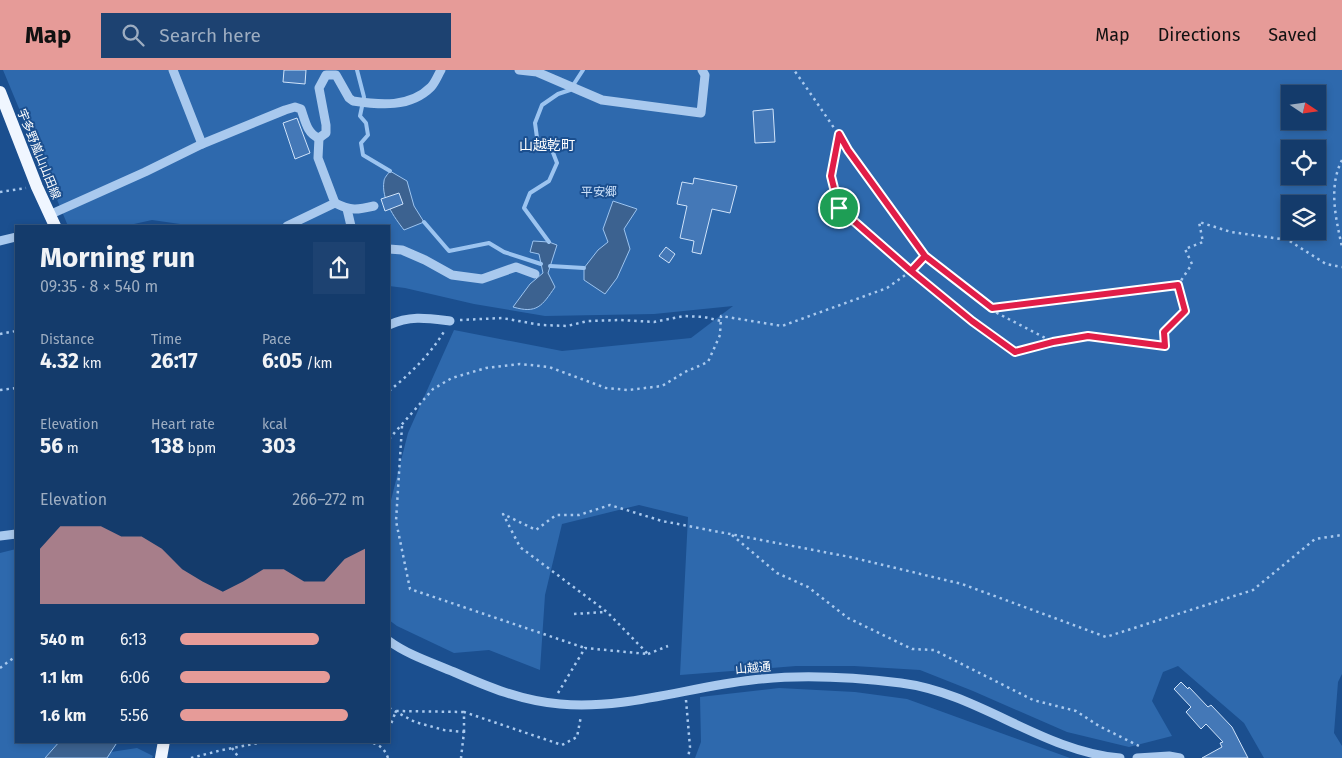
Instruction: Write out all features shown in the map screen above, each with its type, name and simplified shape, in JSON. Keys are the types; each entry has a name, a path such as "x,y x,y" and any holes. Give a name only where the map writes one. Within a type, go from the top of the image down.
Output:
{"main road":[{"name":"宇多野嵐山山田線","path":"0,92 36,187 52,220"},
{"path":"160,758 164,743"}],"street":[{"path":"173,70 202,144"},
{"path":"319,138 326,133 319,88 326,75 336,76 353,102 390,105 418,97 432,86 440,70"},
{"path":"519,70 537,72 602,100 701,113 705,75 702,70"},
{"path":"52,220 202,144 258,120 295,107 301,110 310,132 319,138"},
{"path":"319,138 318,158 335,203 347,209 358,210 374,206"},
{"path":"289,225 335,203"},
{"path":"347,209 351,225"},
{"path":"0,241 15,237"},
{"path":"390,249 402,250 452,275 482,279 516,267 535,274"},
{"path":"390,325 402,319 430,318 450,321"},
{"path":"0,536 15,534"},
{"name":"山越通","path":"390,642 422,658 499,691 552,703 583,704 625,701 720,684 806,676 926,687 958,698 1064,746 1084,753 1120,758"},
{"path":"1137,758 1169,756 1180,758"}],"path":[{"path":"794,70 848,150 925,256 992,308 1053,342"},
{"path":"839,134 831,176 839,208 972,321 1015,352 1053,342 1088,336 1165,346 1164,332 1185,311 1178,285 1192,264 1185,249 1203,242 1199,222 1231,232 1288,240 1326,264 1342,267"},
{"path":"1342,160 1337,170 1334,211 1342,247"},
{"path":"0,192 36,187"},
{"path":"390,438 433,389 452,378 486,368 520,364 549,367 606,388 628,390 662,386 685,372 708,362 720,335 721,316 782,326 887,288 911,271 925,256"},
{"path":"992,308 1178,285"},
{"path":"390,390 411,373 434,348 450,321 474,318 502,318 567,326 588,321 654,322 684,316 704,317 721,321"},
{"path":"0,334 15,331"},
{"path":"0,390 15,388"},
{"path":"402,424 396,521 410,590 585,648 648,654 668,646"},
{"path":"648,654 607,612 520,546 503,514 536,530 556,514 579,515 610,505 662,521 850,557 962,584 1106,637 1253,590 1316,539 1342,535"},
{"path":"730,534 777,573 808,586 848,618 912,650 934,650 1033,700 1076,712 1099,726 1144,748"},
{"path":"574,614 607,612"},
{"path":"552,703 585,648"},
{"path":"0,668 15,657"},
{"path":"685,691 690,747 688,758"},
{"path":"396,711 464,712 562,745 577,737 583,704"},
{"path":"390,708 415,722 444,730 464,732"},
{"path":"390,726 396,711"},
{"path":"461,758 464,712"},
{"path":"191,758 258,743"},
{"path":"375,743 385,750 388,758"},
{"path":"382,748 383,743"},
{"path":"232,748 239,758"}],"green space":[{"name":"平安郷","path":"3,70 1342,70 1342,674 1338,682 1334,733 1342,746 1342,758 1264,758 1244,723 1178,666 1163,672 1152,701 1172,736 1129,747 1067,732 920,670 854,666 796,666 680,675 688,517 639,505 562,524 545,595 540,670 489,650 454,653 397,626 390,621 390,504 408,433 454,330 562,351 691,338 733,306 654,314 545,316 474,304 390,286 390,225 187,225 152,220 130,225 68,225"},
{"path":"15,549 15,743 58,743 45,758 0,758 0,553"},
{"path":"779,688 855,692 907,699 1070,758 695,758 701,742 700,697"},
{"path":"137,748 153,756 152,758 107,758 111,752"}],"shaded area":[{"path":"390,171 407,181 414,206 424,222 404,230 396,219 384,194 384,180"},
{"path":"613,201 637,209 624,229 630,249 617,278 605,294 584,280 584,268 598,250 608,242 603,229"},
{"path":"533,241 549,242 557,245 548,273 555,287 542,304 528,310 513,307 530,284 543,273 539,254 530,252"},
{"path":"58,743 117,743 107,758 45,758"}],"building":[{"path":"284,70 306,70 305,84 283,82"},
{"path":"773,109 775,142 755,143 753,111"},
{"path":"297,118 310,153 295,159 283,123"},
{"path":"694,178 737,186 730,213 712,209 701,254 692,252 694,241 680,238 687,206 677,204 682,182 693,184"},
{"path":"399,193 403,204 385,211 381,199"},
{"path":"666,247 675,254 669,263 659,256"},
{"path":"1181,682 1188,689 1189,687 1208,707 1211,705 1232,727 1248,758 1202,758 1222,747 1220,743 1223,742 1206,724 1201,729 1186,712 1191,707 1174,689"}],"waterway":[{"path":"357,70 364,97 360,116 366,123 368,135 361,143 363,155 390,171"},
{"path":"549,242 524,208 530,193 549,181 557,163 552,150 538,145 535,123 542,105 558,94 570,90 583,70"},
{"path":"424,222 449,251 489,243 504,252 541,264"},
{"path":"550,266 584,268"}],"district":[{"name":"山越乾町","path":"547,145"}],"route":[{"path":"839,208 831,176 839,134 848,150 925,256 911,271 972,321 1015,352 1053,342 1088,336 1165,346 1164,332 1185,311 1178,285 992,308 925,256 911,271 839,208"}]}
